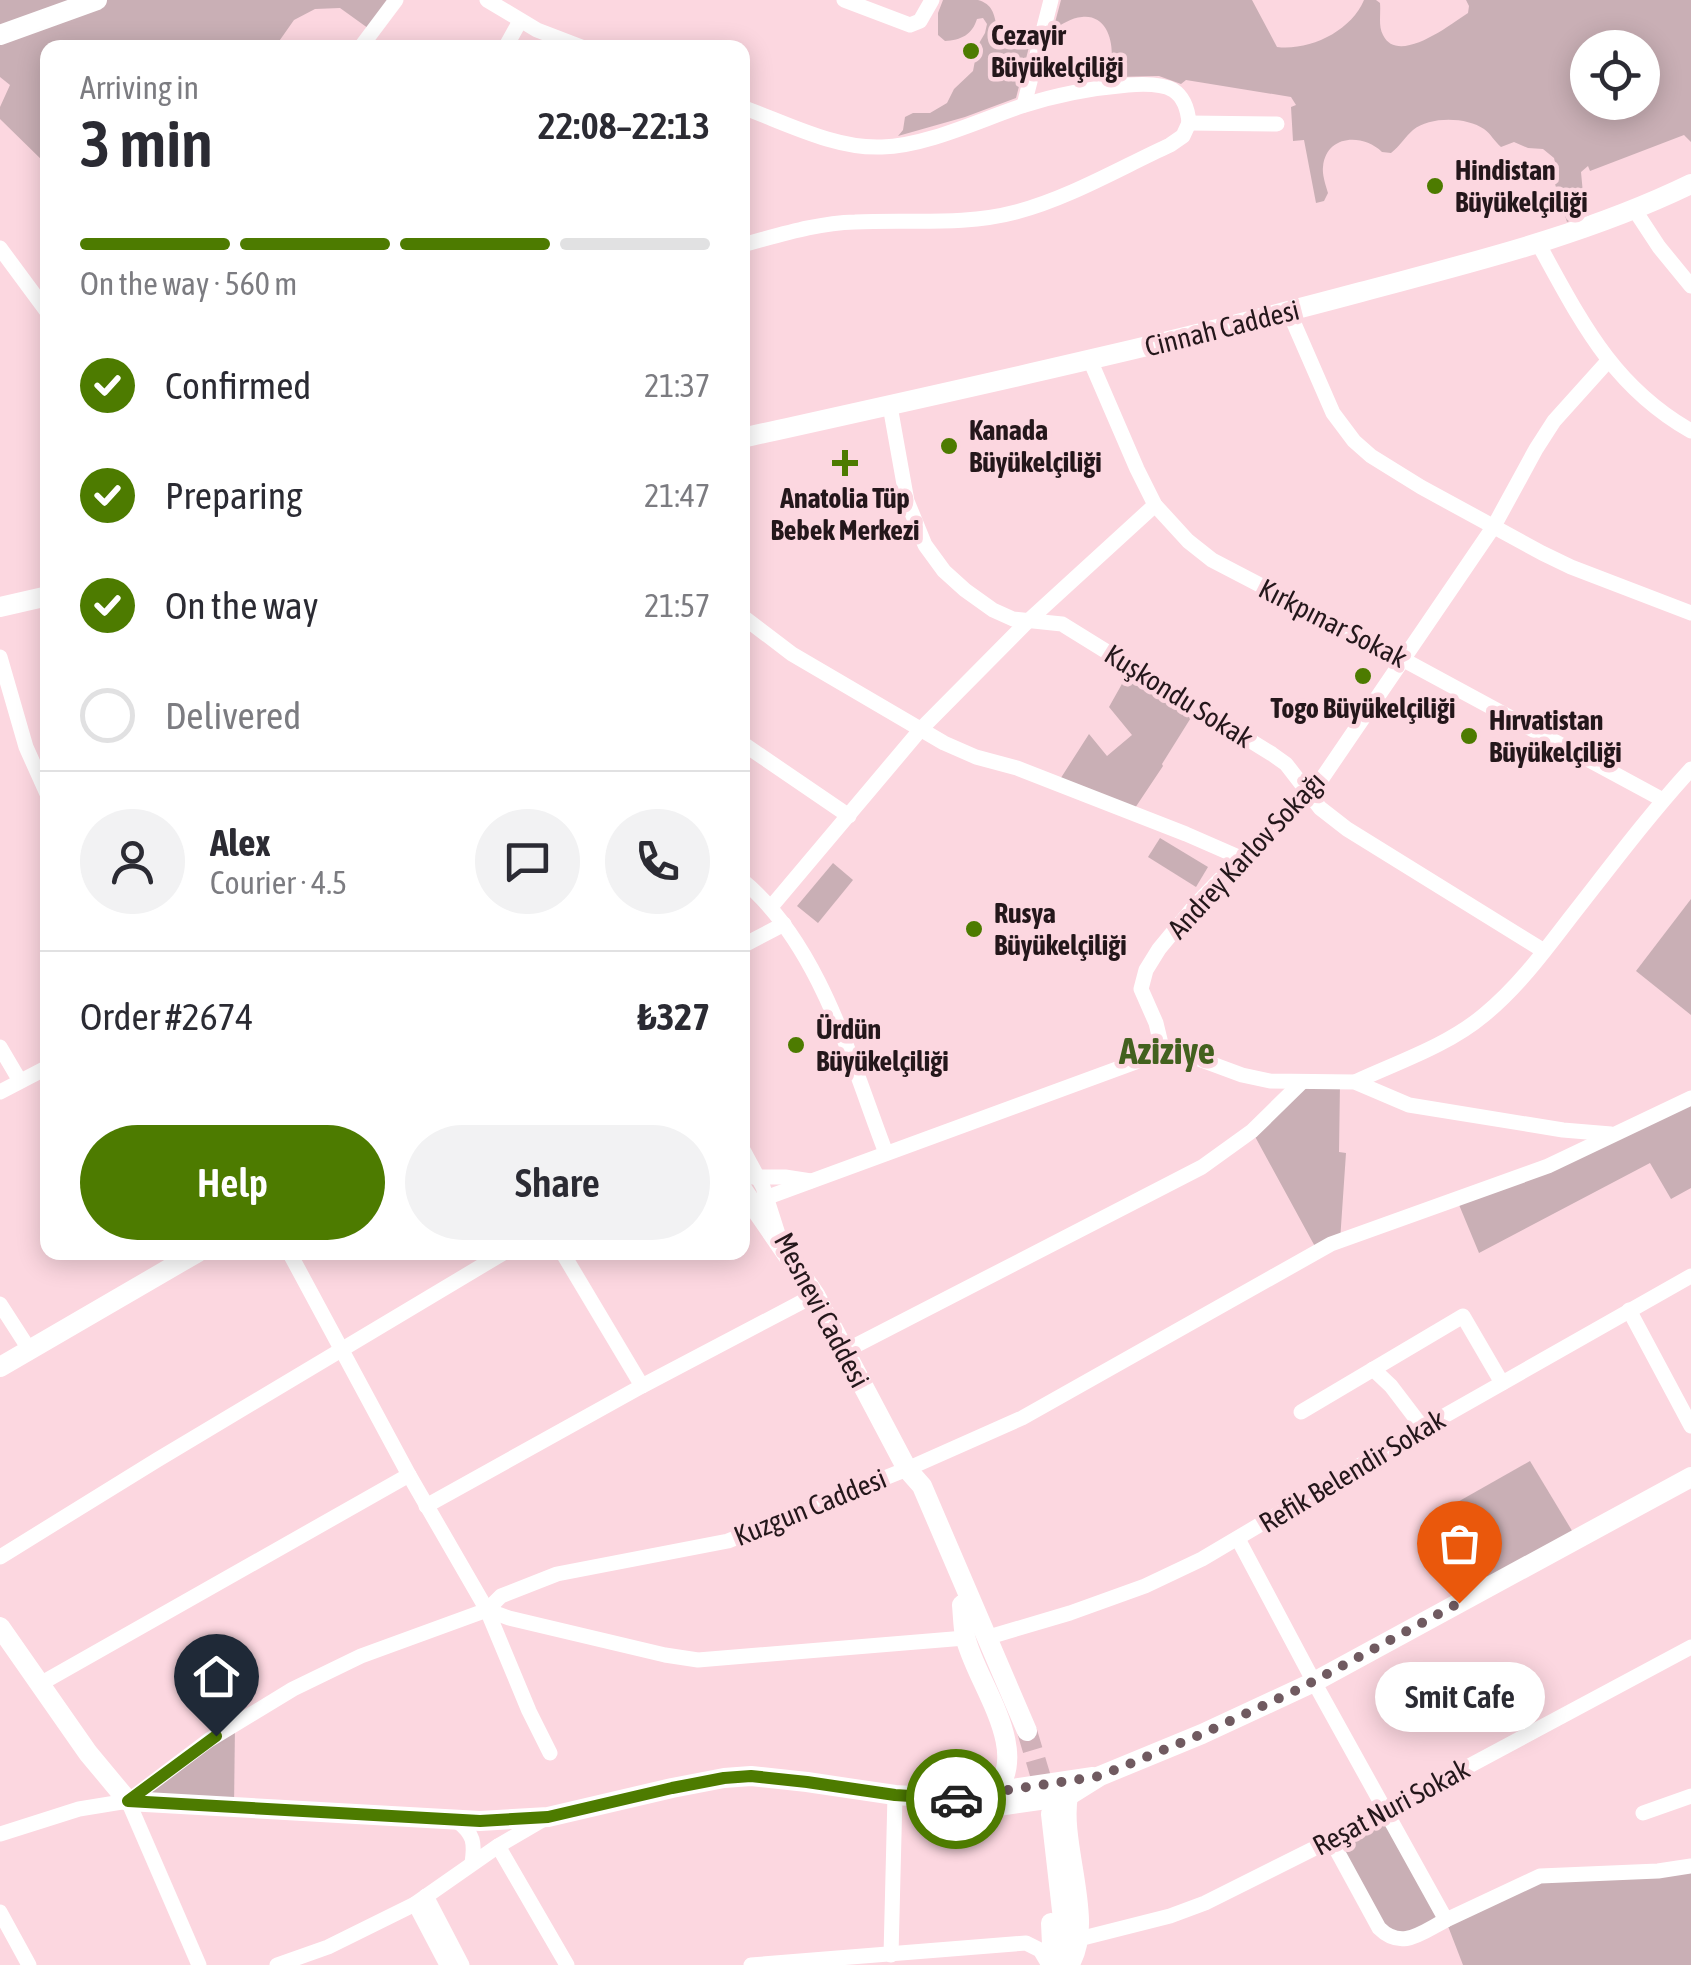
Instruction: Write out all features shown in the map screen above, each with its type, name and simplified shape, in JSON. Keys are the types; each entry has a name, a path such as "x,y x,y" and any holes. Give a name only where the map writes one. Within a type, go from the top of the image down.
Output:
{"main road":[{"path":"0,35 97,0"},
{"name":"Cinnah Caddesi","path":"750,436 1289,312 1538,245 1691,184"},
{"path":"0,607 40,598"},
{"name":"Mesnevi Caddesi","path":"753,1189 815,1294 907,1470 912,1493 1022,1733 994,1636 922,1486 907,1470"},
{"path":"0,1367 184,1260"},
{"path":"0,1628 88,1753 128,1801 457,1820 548,1817 672,1788 751,1776 895,1795 987,1796 1100,1776 1218,1727 1314,1682 1691,1476"},
{"path":"962,1605 965,1638 1008,1752 1006,1776 987,1796"},
{"path":"987,1796 998,1806 1056,1810 1100,1776"},
{"path":"1056,1810 1072,1860 1080,1940 1068,1965"},
{"path":"1051,1965 1056,1810"},
{"path":"1056,1810 1068,1965"}],"street":[{"path":"366,40 396,0"},
{"path":"487,0 520,21 565,40"},
{"path":"844,0 910,24 920,21 932,0"},
{"path":"1024,105 1051,0"},
{"path":"509,40 520,21"},
{"path":"750,110 825,137 874,148 901,146 1065,95 1118,86 1156,86 1176,91 1190,123 1183,136 1170,144 1017,212 958,220 833,223 750,243"},
{"path":"1190,123 1276,124"},
{"path":"1634,209 1659,248 1691,286"},
{"path":"1538,245 1608,362 1658,410 1691,432"},
{"path":"0,248 40,298"},
{"path":"1289,312 1333,413 1354,441 1383,464 1571,567 1691,613"},
{"name":"Kırkpınar Sokak","path":"1090,360 1155,505 1212,560 1662,800"},
{"name":"Andrey Karlov Sokağı","path":"1163,1052 1142,989 1146,970 1174,930 1241,858 1310,796 1494,526 1554,420 1608,362"},
{"name":"Kuşkondu Sokak","path":"890,406 907,501 925,545 944,571 965,590 1012,619 1062,624 1132,666 1286,764 1320,808 1347,829 1544,951"},
{"path":"771,907 920,729 1027,622 1155,505"},
{"path":"750,625 792,654 964,753 1017,768 1241,858"},
{"path":"0,657 19,724 40,776"},
{"path":"0,730 19,724"},
{"path":"750,749 848,816"},
{"path":"753,1189 811,1180 1163,1052 1270,1081 1355,1082 1430,1048 1482,1018 1506,996 1691,769"},
{"path":"750,887 771,907 805,958 825,998 886,1153"},
{"path":"750,942 784,924"},
{"path":"0,1047 20,1080"},
{"path":"0,1092 40,1070"},
{"path":"1355,1082 1409,1105 1611,1134"},
{"path":"845,1351 1202,1167 1252,1131 1301,1083"},
{"name":"Kuzgun Caddesi","path":"0,1834 60,1814 128,1801 209,1740 309,1680 361,1656 487,1610 502,1596 557,1574 711,1546 907,1470 1022,1418 1331,1244 1548,1166 1691,1098"},
{"path":"753,1189 785,1176 811,1180"},
{"path":"293,1260 409,1476 487,1610 550,1753"},
{"path":"0,1557 492,1260"},
{"path":"567,1260 642,1386"},
{"name":"Refik Belendir Sokak","path":"994,1636 1145,1586 1238,1539 1423,1428 1691,1276"},
{"path":"426,1506 815,1294"},
{"path":"0,1304 30,1349"},
{"path":"1629,1310 1691,1426"},
{"path":"1301,1412 1463,1316 1502,1384"},
{"path":"1373,1370 1423,1428"},
{"path":"40,1684 409,1476"},
{"path":"1238,1539 1446,1920"},
{"path":"487,1610 698,1660 965,1638"},
{"name":"Reşat Nuri Sokak","path":"1080,1940 1204,1903 1331,1840 1691,1647"},
{"path":"892,1955 895,1795"},
{"path":"1643,1813 1691,1796"},
{"path":"128,1801 199,1965"},
{"path":"277,1965 328,1946 420,1900 548,1817"},
{"path":"457,1820 473,1838 472,1864"},
{"path":"1331,1840 1379,1928 1389,1937 1404,1940 1540,1876 1691,1866"},
{"path":"498,1846 568,1965"},
{"path":"420,1900 448,1965"},
{"path":"420,1900 462,1965"},
{"path":"0,1912 29,1965"},
{"path":"751,1965 1026,1943 1040,1950 1051,1965"}],"shaded area":[{"path":"0,0 396,0 372,31 340,8 315,9 294,20 280,40 40,40 40,158 0,119 0,107 10,85 0,77"},
{"path":"943,0 978,0 992,11 1005,40 1030,43 1016,98 898,136 905,117 930,113 947,103 954,89 973,71 987,24 983,18 977,19 965,36 945,41 938,35 938,13"},
{"path":"1061,0 1252,0 1277,47 1290,47 1328,37 1350,21 1364,0 1376,0 1380,3 1383,35 1400,46 1425,40 1468,13 1466,0 1691,0 1691,142 1684,135 1590,171 1588,166 1581,172 1585,215 1567,222 1555,184 1554,158 1543,149 1514,142 1501,147 1477,125 1438,120 1420,125 1391,153 1355,140 1338,143 1326,156 1323,167 1328,193 1324,201 1316,203 1304,140 1293,141 1291,107 1296,105 1291,97 1186,80 1181,84 1159,76 1114,77 1109,72 1112,55 1105,28 1092,18 1067,22 1053,30"},
{"path":"1132,666 1197,708 1131,814 1057,784 1089,734 1107,756 1132,735 1109,707"},
{"path":"1160,838 1208,867 1196,887 1148,857"},
{"path":"833,863 853,880 818,923 797,906"},
{"path":"1691,899 1691,1015 1636,971"},
{"path":"1301,1083 1340,1083 1339,1152 1346,1153 1340,1241 1318,1252 1252,1131"},
{"path":"1691,1098 1691,1188 1671,1199 1650,1163 1479,1253 1457,1200"},
{"path":"1530,1461 1577,1539 1492,1585 1447,1508"},
{"path":"235,1724 234,1808 128,1801"},
{"path":"1386,1810 1446,1920 1525,1881 1691,1866 1691,1965 1463,1965 1446,1921 1394,1940 1331,1840"}],"tunnel":[{"path":"1027,1731 1047,1798"}],"way so far":[{"path":"956,1799 978,1800 995,1792 1100,1776 1299,1689 1459,1603"}],"place":[{"name":"Cezayir Büyükelçiliği","path":"971,51"},
{"name":"Hindistan Büyükelçiliği","path":"1435,186"},
{"name":"Kanada Büyükelçiliği","path":"949,446"},
{"name":"Anatolia Tüp Bebek Merkezi","path":"845,463"},
{"name":"Togo Büyükelçiliği","path":"1363,676"},
{"name":"Hırvatistan Büyükelçiliği","path":"1469,736"},
{"name":"Rusya Büyükelçiliği","path":"974,929"},
{"name":"Ürdün Büyükelçiliği","path":"796,1045"},
{"name":"Smit Cafe","path":"1459,1603"}],"district":[{"name":"Aziziye","path":"1167,1050"}],"route":[{"path":"216,1736 128,1801 480,1821 548,1817 672,1788 751,1776 956,1799"}]}
